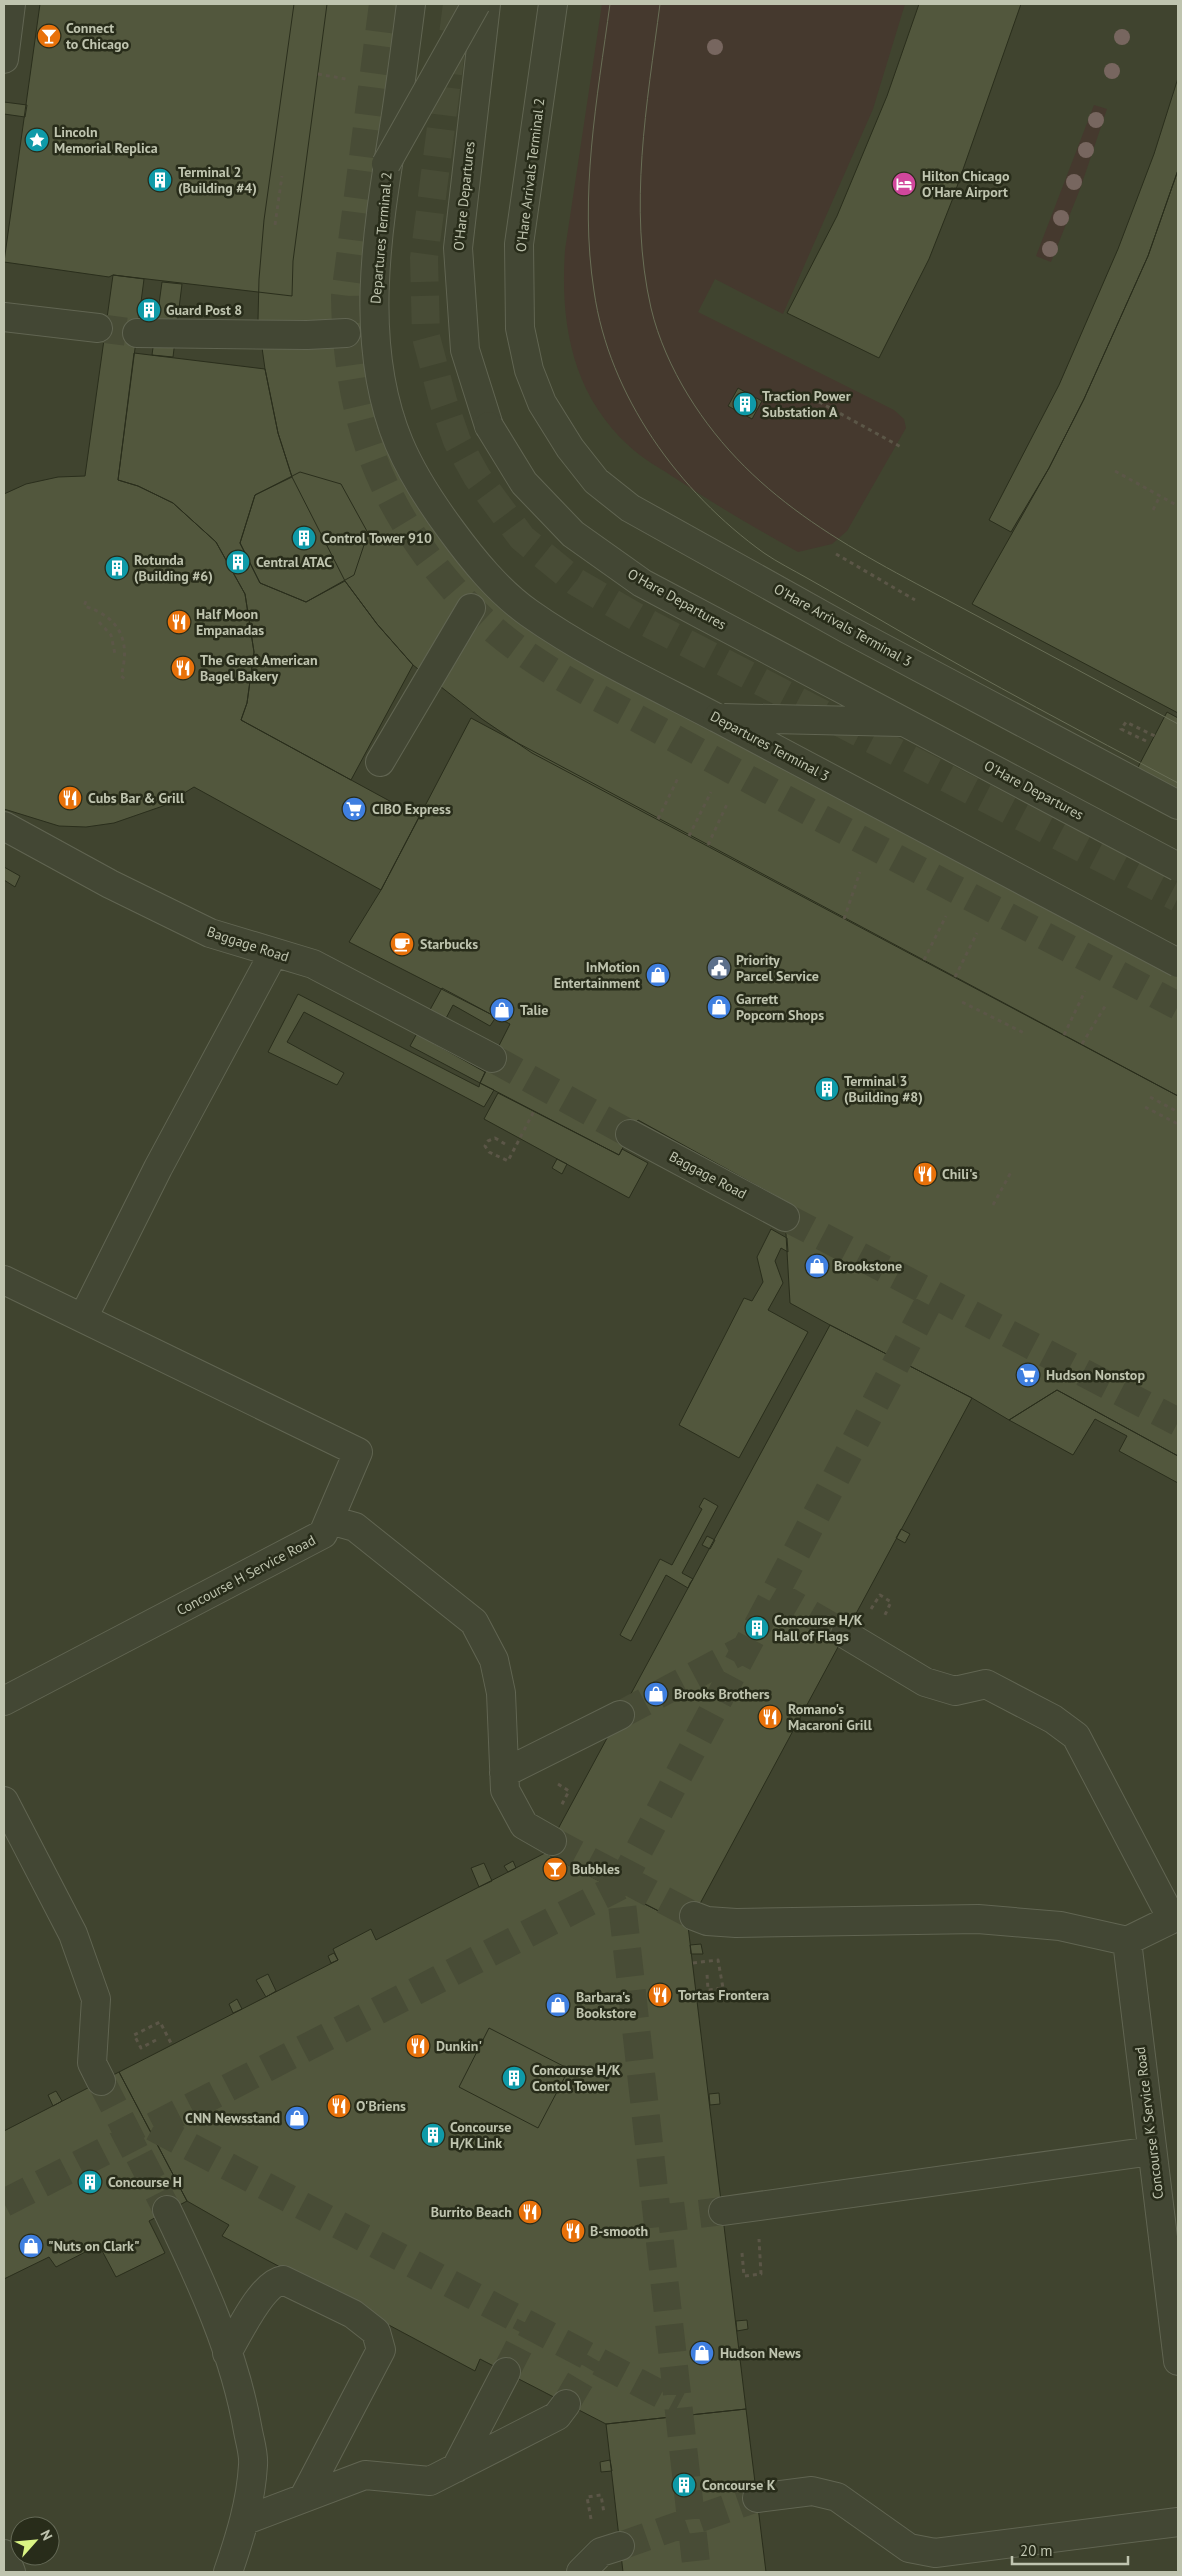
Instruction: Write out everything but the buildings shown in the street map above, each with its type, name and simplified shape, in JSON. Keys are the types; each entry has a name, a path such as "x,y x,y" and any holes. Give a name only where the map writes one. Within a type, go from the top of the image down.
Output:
{"street":[{"path":"4,59 11,4"},
{"name":"Departures Terminal 2","path":"411,4 386,164 373,291 378,360 387,403 399,442 412,468"},
{"path":"386,164 476,4"},
{"name":"O'Hare Departures","path":"486,4 458,248 466,350 489,426 524,483 573,534 642,583 1178,867"},
{"name":"O'Hare Arrivals Terminal 2","path":"542,404 529,370 520,328 519,244 553,4"},
{"path":"4,317 98,328"},
{"path":"137,333 307,335 346,333"},
{"name":"O'Hare Arrivals Terminal 3","path":"542,404 570,448 596,481 630,508 849,630 1178,804"},
{"name":"Departures Terminal 3","path":"412,468 434,507 459,542 496,585 528,612 576,643 1178,963"},
{"path":"380,762 471,608"},
{"path":"717,718 907,722"},
{"name":"Baggage Road","path":"4,826 110,884 210,933 273,954 313,964 492,1058"},
{"path":"4,1280 82,1318 158,1168 273,954"},
{"name":"Baggage Road","path":"630,1134 785,1217"},
{"name":"Concourse H Service Road","path":"4,1701 323,1534 358,1452 82,1318"},
{"path":"330,1520 355,1527 474,1622 494,1660 501,1693 505,1790 524,1825 552,1841"},
{"path":"694,1916 707,1921 736,1923 978,1919 1060,1926 1127,1941 1175,1918 1076,1736 1053,1719 986,1684 955,1691 925,1682 845,1634"},
{"path":"504,1773 620,1715"},
{"path":"4,1801 73,1934 96,1999 92,2063 101,2081"},
{"name":"Concourse K Service Road","path":"1127,1941 1178,2361"},
{"path":"723,2211 1152,2151"},
{"path":"167,2210 203,2288 227,2353 244,2410 254,2464 246,2520 228,2572"},
{"path":"227,2353 264,2292 274,2282 284,2280 352,2314 376,2332 381,2350 304,2498"},
{"path":"456,2468 506,2372"},
{"path":"246,2520 366,2475 430,2480 557,2416 566,2404"},
{"path":"757,2498 812,2491 837,2497 909,2548 935,2553 1178,2522"},
{"path":"581,2572 601,2552 620,2546"},
{"path":"4,2554 11,2572"}],"path":[{"path":"318,74 346,79"},
{"path":"275,225 282,176"},
{"path":"812,398 901,447"},
{"path":"1115,471 1178,506"},
{"path":"1154,510 1160,496"},
{"path":"836,554 915,600"},
{"path":"86,601 84,606 107,616 120,631 126,654 121,676 125,679"},
{"path":"99,622 111,635 115,654"},
{"path":"111,635 120,631"},
{"path":"1146,741 1121,729 1126,722 1155,736"},
{"path":"658,819 679,776"},
{"path":"689,836 711,792"},
{"path":"708,845 728,802"},
{"path":"844,918 860,872"},
{"path":"924,960 946,916"},
{"path":"955,977 976,933"},
{"path":"1064,1035 1085,991"},
{"path":"962,1002 1024,1033"},
{"path":"1082,1044 1107,1003"},
{"path":"1150,1097 1178,1112"},
{"path":"1145,1107 1178,1124"},
{"path":"505,1144 495,1138 488,1141 485,1146 489,1152 508,1161 534,1111"},
{"path":"993,1205 1011,1172"},
{"path":"871,1609 880,1595 891,1602 883,1619"},
{"path":"552,1791 556,1784 569,1791 561,1806"},
{"path":"693,1963 718,1960 723,1988 708,1990 707,1974"},
{"path":"156,2040 141,2048 134,2035 160,2022 172,2045"},
{"path":"742,2253 744,2276 761,2274 758,2239"},
{"path":"592,2527 587,2497 601,2495 604,2513"}],"shaded area":[{"path":"4,4 1178,4 1178,2572 4,2572"},
{"path":"602,4 905,4 873,109 783,314 715,279 698,312 894,410 904,419 906,428 847,531 832,544 798,552 722,508 652,464 628,445 609,425 594,403 582,380 568,330 565,304 565,250"},
{"path":"1094,105 1107,109 1080,189 1051,262 1036,256"}],"tunnel":[{"path":"383,4 345,296 347,342 353,385 362,425 375,464 392,501 413,536 439,571 469,606 491,627 515,647 568,681 803,808 1178,1006"},
{"path":"457,4 424,258 426,337 443,401 457,441 477,477 522,538 576,582 638,618 1178,898"},
{"path":"98,328 137,333"},
{"path":"492,1058 630,1134"},
{"path":"785,1217 1178,1422"},
{"path":"620,1886 933,1294"},
{"path":"774,1593 845,1634"},
{"path":"620,1715 744,1649"},
{"path":"552,1841 694,1916"},
{"path":"4,2203 620,1886 697,2572"},
{"path":"101,2081 167,2210"},
{"path":"153,2127 679,2404"},
{"path":"658,2219 723,2211"},
{"path":"506,2372 530,2325"},
{"path":"566,2404 593,2358"},
{"path":"620,2546 757,2498"}],"tram line":[{"path":"610,4 595,111 589,183 588,219 594,291 602,330 615,368 632,404 653,438 677,471 733,529 764,553 966,669 1178,783"},
{"path":"660,4 642,156 640,194 644,270 657,331 666,353 688,395 715,433 744,466 777,495 812,522 848,545 887,568 1178,724"}],"place":[{"name":"Connect to Chicago","path":"49,36"},
{"name":"Lincoln Memorial Replica","path":"37,140"},
{"name":"Terminal 2 (Building #4)","path":"160,180"},
{"name":"Hilton Chicago O'Hare Airport","path":"904,184"},
{"name":"Guard Post 8","path":"149,310"},
{"name":"Traction Power Substation A","path":"745,404"},
{"name":"Control Tower 910","path":"304,538"},
{"name":"Central ATAC","path":"238,562"},
{"name":"Rotunda (Building #6)","path":"117,568"},
{"name":"Half Moon Empanadas","path":"179,622"},
{"name":"The Great American Bagel Bakery","path":"183,668"},
{"name":"Cubs Bar & Grill","path":"70,798"},
{"name":"CIBO Express","path":"354,809"},
{"name":"Starbucks","path":"402,944"},
{"name":"Priority Parcel Service","path":"719,968"},
{"name":"InMotion Entertainment","path":"658,975"},
{"name":"Garrett Popcorn Shops","path":"719,1007"},
{"name":"Talie","path":"502,1010"},
{"name":"Terminal 3 (Building #8)","path":"827,1089"},
{"name":"Chili's","path":"925,1174"},
{"name":"Brookstone","path":"817,1266"},
{"name":"Hudson Nonstop","path":"1028,1375"},
{"name":"Concourse H/K Hall of Flags","path":"757,1628"},
{"name":"Brooks Brothers","path":"656,1694"},
{"name":"Romano's Macaroni Grill","path":"770,1717"},
{"name":"Bubbles","path":"555,1869"},
{"name":"Tortas Frontera","path":"660,1995"},
{"name":"Barbara's Bookstore","path":"558,2005"},
{"name":"Dunkin'","path":"418,2046"},
{"name":"Concourse H/K Contol Tower","path":"514,2078"},
{"name":"O'Briens","path":"339,2106"},
{"name":"CNN Newsstand","path":"297,2118"},
{"name":"Concourse H/K Link","path":"433,2135"},
{"name":"Concourse H","path":"90,2182"},
{"name":"Burrito Beach","path":"530,2212"},
{"name":"B-smooth","path":"573,2231"},
{"name":"\"Nuts on Clark\"","path":"31,2246"},
{"name":"Hudson News","path":"702,2353"},
{"name":"Concourse K","path":"684,2485"}]}
